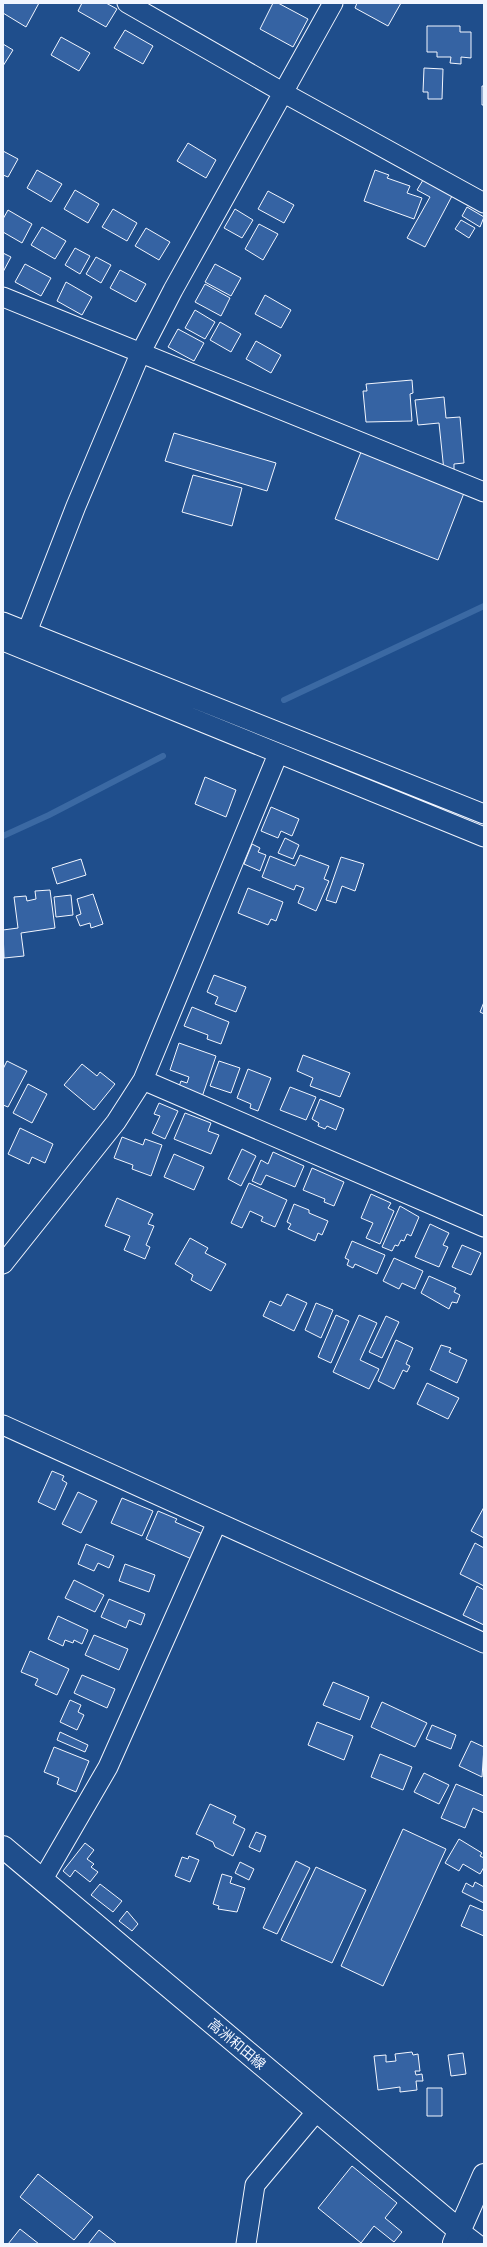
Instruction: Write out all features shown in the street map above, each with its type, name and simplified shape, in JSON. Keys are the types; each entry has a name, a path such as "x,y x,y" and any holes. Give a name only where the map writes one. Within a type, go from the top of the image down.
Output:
{"main road":[{"name":"高洲和田線","path":"3,1847 317,2111 457,2237"},
{"path":"457,2237 484,2175"}],"street":[{"path":"127,3 284,93 484,203"},
{"path":"27,632 76,506 140,354 173,290 333,3"},
{"path":"3,297 140,354 484,492"},
{"path":"3,622 484,814"},
{"path":"3,641 484,837"},
{"path":"3,1264 116,1122 143,1080 278,754"},
{"path":"143,1080 484,1227"},
{"path":"3,1425 484,1643"},
{"path":"43,1880 108,1767 217,1522"},
{"path":"246,2244 255,2185 317,2111"},
{"path":"457,2237 477,2244"}],"building":[{"path":"3,3 39,3 26,27 3,13"},
{"path":"82,3 106,3 117,9 106,27 78,11"},
{"path":"273,3 278,3 308,19 293,47 260,29"},
{"path":"357,3 401,3 388,26 355,8"},
{"path":"427,26 460,26 460,32 471,32 471,58 461,57 461,64 450,63 451,57 437,57 437,52 427,52"},
{"path":"125,30 153,46 143,64 114,48"},
{"path":"61,37 90,53 79,71 51,55"},
{"path":"3,44 13,50 3,66"},
{"path":"424,68 443,69 442,99 428,99 428,92 423,92"},
{"path":"482,86 484,86 484,105 482,105"},
{"path":"188,143 216,160 206,178 177,161"},
{"path":"3,151 18,159 8,177 3,175"},
{"path":"37,170 62,184 51,202 27,188"},
{"path":"375,170 389,175 387,178 410,186 407,193 422,198 414,219 364,201"},
{"path":"423,180 452,196 425,247 407,238 430,197 417,190"},
{"path":"75,190 99,204 88,223 64,209"},
{"path":"268,191 294,205 284,223 258,209"},
{"path":"467,207 484,217 480,227 462,216"},
{"path":"113,209 137,223 127,241 102,227"},
{"path":"235,209 253,220 242,238 224,228"},
{"path":"8,210 32,224 22,243 3,232 3,219"},
{"path":"461,220 475,228 469,238 455,229"},
{"path":"259,224 278,234 263,260 245,249"},
{"path":"42,227 66,241 55,259 31,245"},
{"path":"146,228 170,242 159,260 135,246"},
{"path":"75,248 90,256 80,274 65,265"},
{"path":"3,253 11,257 3,272"},
{"path":"96,257 111,265 101,283 86,274"},
{"path":"25,264 51,278 41,296 15,282"},
{"path":"215,264 241,278 231,296 205,282"},
{"path":"120,270 146,284 136,302 110,288"},
{"path":"66,282 92,297 82,315 57,301"},
{"path":"205,284 230,298 221,316 195,302"},
{"path":"265,295 291,310 281,328 255,314"},
{"path":"195,310 215,322 205,339 185,328"},
{"path":"220,322 241,334 231,352 210,340"},
{"path":"178,329 204,343 194,361 168,347"},
{"path":"256,341 281,355 271,373 246,359"},
{"path":"412,380 413,393 410,394 412,421 366,422 363,391 367,391 366,384"},
{"path":"444,397 446,418 460,417 464,463 454,464 454,470 444,471 439,423 418,425 415,400"},
{"path":"174,433 276,463 267,491 165,461"},
{"path":"361,452 464,493 438,560 335,519"},
{"path":"193,475 242,488 232,526 182,512"},
{"path":"205,777 236,790 226,817 195,804"},
{"path":"271,807 299,819 292,836 281,831 278,838 261,831"},
{"path":"285,838 299,845 293,859 278,853"},
{"path":"252,844 260,848 258,852 266,855 260,871 244,864"},
{"path":"300,855 329,866 324,879 329,881 316,911 298,903 304,888 296,885 294,890 262,877 270,856 295,866"},
{"path":"341,857 364,864 355,891 342,886 336,903 326,900"},
{"path":"81,859 86,875 57,884 52,868"},
{"path":"248,888 283,902 276,921 271,919 268,925 238,913"},
{"path":"50,890 55,928 21,933 24,956 4,958 3,930 18,928 14,897 26,896 27,901 36,899 35,891"},
{"path":"93,894 103,924 91,928 90,923 80,926 76,916 81,914 77,899"},
{"path":"71,895 73,915 56,917 54,897"},
{"path":"214,975 246,987 236,1012 215,1004 218,997 207,992"},
{"path":"484,1002 484,1014 480,1012"},
{"path":"192,1007 229,1022 221,1044 207,1039 208,1035 184,1026"},
{"path":"179,1043 216,1056 202,1097 178,1089 181,1081 187,1083 189,1077 170,1070"},
{"path":"303,1055 350,1073 340,1097 310,1086 313,1078 297,1071"},
{"path":"7,1061 27,1071 8,1107 3,1105 3,1069"},
{"path":"219,1061 240,1068 231,1093 210,1086"},
{"path":"82,1064 97,1076 100,1072 115,1084 94,1110 64,1085"},
{"path":"248,1069 271,1078 258,1111 250,1108 251,1104 237,1098"},
{"path":"28,1084 47,1094 32,1123 13,1113"},
{"path":"290,1087 316,1097 306,1120 280,1110"},
{"path":"320,1099 344,1109 336,1130 327,1126 325,1129 318,1126 319,1123 312,1119"},
{"path":"159,1103 178,1111 165,1139 152,1133 160,1116 154,1114"},
{"path":"185,1113 211,1123 208,1131 219,1135 211,1154 174,1139"},
{"path":"20,1128 53,1144 45,1163 32,1157 29,1164 8,1154"},
{"path":"122,1137 143,1145 145,1139 162,1145 151,1176 132,1169 133,1165 114,1158"},
{"path":"242,1149 256,1156 241,1186 228,1179"},
{"path":"273,1152 304,1166 295,1187 266,1175 261,1185 252,1181 261,1160 268,1164"},
{"path":"174,1154 204,1167 194,1190 164,1177"},
{"path":"312,1168 344,1182 334,1206 324,1202 325,1199 303,1190"},
{"path":"249,1183 287,1200 275,1227 261,1221 263,1217 250,1211 242,1228 231,1223"},
{"path":"371,1194 391,1203 388,1208 394,1211 380,1244 366,1238 373,1223 361,1218"},
{"path":"117,1198 153,1214 148,1224 154,1226 146,1245 150,1247 145,1259 124,1250 130,1236 105,1226"},
{"path":"294,1204 309,1210 309,1213 328,1221 322,1235 318,1233 315,1241 288,1229 291,1224 287,1222"},
{"path":"400,1206 419,1217 411,1236 407,1234 404,1241 401,1240 398,1246 395,1245 392,1251 382,1247"},
{"path":"430,1224 449,1233 443,1245 448,1247 439,1267 415,1257"},
{"path":"190,1238 208,1248 205,1253 226,1264 211,1291 191,1280 193,1275 175,1264"},
{"path":"352,1241 385,1255 377,1274 355,1264 353,1268 347,1265 349,1260 345,1258"},
{"path":"462,1245 481,1253 471,1275 452,1267"},
{"path":"394,1258 423,1271 415,1289 402,1283 399,1289 383,1281"},
{"path":"429,1276 456,1288 454,1292 460,1295 457,1303 452,1302 449,1309 421,1293"},
{"path":"287,1294 307,1303 294,1331 263,1316 270,1301 281,1306"},
{"path":"316,1303 333,1310 321,1338 305,1330"},
{"path":"336,1315 349,1321 331,1363 318,1357"},
{"path":"359,1315 377,1323 360,1360 379,1369 369,1389 333,1372"},
{"path":"386,1316 399,1322 382,1358 369,1352"},
{"path":"396,1340 413,1348 406,1364 410,1366 407,1372 403,1370 394,1389 378,1381"},
{"path":"441,1345 451,1348 449,1352 467,1360 457,1383 430,1370"},
{"path":"427,1383 459,1398 448,1419 417,1404"},
{"path":"52,1471 64,1476 62,1480 67,1483 55,1510 38,1502"},
{"path":"78,1492 97,1501 81,1533 62,1524"},
{"path":"122,1498 153,1511 142,1536 111,1523"},
{"path":"484,1507 484,1538 471,1531"},
{"path":"158,1511 177,1519 175,1522 205,1535 194,1560 146,1539"},
{"path":"475,1543 484,1548 484,1586 460,1574"},
{"path":"86,1544 114,1556 109,1568 98,1563 94,1571 78,1564"},
{"path":"125,1564 155,1575 149,1592 119,1581"},
{"path":"74,1580 104,1595 95,1612 65,1598"},
{"path":"477,1586 484,1590 484,1625 463,1615"},
{"path":"109,1599 145,1614 141,1625 129,1620 126,1628 101,1617"},
{"path":"58,1616 88,1630 82,1644 74,1640 73,1643 65,1640 63,1646 48,1639"},
{"path":"94,1635 128,1649 119,1670 85,1655"},
{"path":"30,1651 69,1669 57,1695 35,1685 38,1679 21,1672"},
{"path":"82,1675 115,1689 107,1708 74,1693"},
{"path":"333,1682 369,1697 360,1720 323,1705"},
{"path":"70,1700 81,1705 78,1712 84,1715 77,1730 60,1722"},
{"path":"382,1702 427,1723 415,1747 371,1727"},
{"path":"317,1722 353,1736 344,1760 308,1745"},
{"path":"432,1725 456,1735 451,1749 426,1739"},
{"path":"60,1732 88,1745 85,1752 57,1740"},
{"path":"471,1741 484,1747 482,1777 459,1766"},
{"path":"54,1747 89,1761 76,1792 57,1784 59,1778 44,1772"},
{"path":"380,1754 412,1767 403,1790 371,1777"},
{"path":"424,1773 449,1785 439,1804 414,1792"},
{"path":"456,1784 484,1796 484,1813 473,1808 465,1828 441,1818"},
{"path":"210,1804 236,1816 233,1823 245,1829 233,1856 215,1847 213,1842 196,1834"},
{"path":"403,1829 446,1849 383,1986 341,1966"},
{"path":"256,1832 266,1836 260,1852 249,1847"},
{"path":"459,1839 482,1853 480,1856 484,1858 484,1867 480,1874 463,1864 459,1871 445,1863"},
{"path":"85,1843 94,1850 87,1859 94,1864 91,1867 98,1872 90,1882 75,1870 70,1877 63,1871"},
{"path":"189,1856 199,1860 190,1882 175,1876 182,1857 188,1859"},
{"path":"296,1861 310,1868 277,1934 263,1928"},
{"path":"240,1862 254,1869 249,1880 235,1873"},
{"path":"316,1867 366,1890 332,1963 281,1940"},
{"path":"222,1874 232,1877 230,1883 245,1888 237,1912 218,1909 219,1906 213,1904"},
{"path":"475,1882 484,1887 484,1903 462,1892 466,1883 473,1887"},
{"path":"100,1884 122,1901 113,1912 91,1895"},
{"path":"470,1905 484,1911 484,1936 461,1926"},
{"path":"127,1911 138,1924 132,1931 119,1921"},
{"path":"412,2052 413,2055 418,2054 420,2071 415,2071 416,2075 422,2074 423,2081 416,2081 417,2090 400,2092 400,2087 378,2090 374,2056 386,2055 386,2062 396,2061 395,2054"},
{"path":"463,2053 466,2074 451,2076 448,2055"},
{"path":"427,2088 442,2088 442,2116 427,2116"},
{"path":"352,2166 397,2203 385,2218 402,2232 394,2242 374,2226 361,2243 318,2208"},
{"path":"38,2174 93,2217 74,2240 20,2197"},
{"path":"20,2229 39,2244 8,2244"},
{"path":"99,2230 117,2244 88,2244"}],"waterway":[{"path":"284,700 484,606"},
{"path":"3,836 49,815 163,756"}]}
